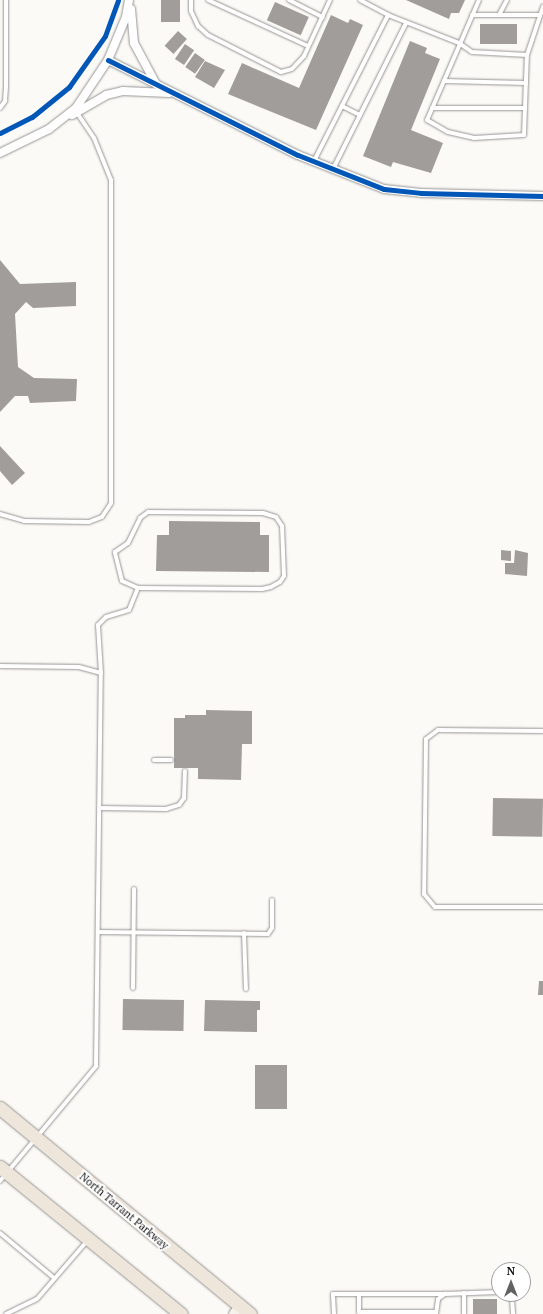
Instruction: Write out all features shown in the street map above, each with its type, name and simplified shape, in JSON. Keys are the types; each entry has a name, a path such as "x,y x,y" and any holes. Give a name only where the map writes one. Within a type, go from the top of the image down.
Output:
{"main road":[{"name":"North Tarrant Parkway","path":"0,1108 241,1312"},
{"path":"2,1173 88,1239 181,1314"}],"street":[{"path":"49,129 76,108 108,60 126,17 130,0"},
{"path":"130,0 134,43 156,84"},
{"path":"108,60 313,161 384,189 421,193 543,196"},
{"path":"0,153 49,129 106,95 134,90 175,94"}],"lane":[{"path":"0,108 5,101 6,87 6,0"},
{"path":"191,0 191,11 198,26 208,35 281,72 292,69 308,46 330,0"},
{"path":"208,0 308,46"},
{"path":"289,0 322,17"},
{"path":"360,0 406,23 459,43 472,52 527,55"},
{"path":"479,0 459,43 427,120 448,132 474,138 524,135 527,55 543,7"},
{"path":"499,15 507,0"},
{"path":"313,161 388,15"},
{"path":"472,15 540,15"},
{"path":"333,169 406,23"},
{"path":"444,81 526,83"},
{"path":"342,106 360,115"},
{"path":"432,108 525,108"},
{"path":"0,514 24,520 89,522 102,517 110,503 111,180 94,138 77,113"},
{"path":"148,512 262,513 276,517 282,526 284,576 280,582 272,587 138,588 122,581 115,552 128,543 140,518 148,512"},
{"path":"2,1173 96,1066 101,673 98,625 106,617 129,610 138,588"},
{"path":"0,666 79,667 101,673"},
{"path":"543,731 438,730 426,739 424,894 435,906 543,907"},
{"path":"154,760 171,760"},
{"path":"100,808 166,809 179,805 184,798 185,771"},
{"path":"133,988 134,889"},
{"path":"98,932 268,934 271,931 272,900"},
{"path":"244,933 246,989"},
{"path":"0,1233 54,1278"},
{"path":"6,1314 37,1299 88,1239"},
{"path":"334,1314 333,1294 445,1294 491,1292"},
{"path":"464,1293 464,1314"},
{"path":"359,1294 359,1312 436,1313 438,1299 445,1294"},
{"path":"512,1302 513,1314"}],"building":[{"path":"161,0 180,0 180,22 161,22"},
{"path":"406,0 465,0 459,13 451,13 449,19"},
{"path":"275,2 309,17 301,35 267,20"},
{"path":"331,15 348,23 350,19 363,25 316,130 228,94 242,63 299,88"},
{"path":"480,24 517,24 517,44 480,44"},
{"path":"178,31 187,39 174,54 165,46"},
{"path":"410,41 427,48 425,53 440,59 411,130 443,143 431,173 393,162 391,167 363,156"},
{"path":"185,44 194,50 184,65 175,59"},
{"path":"195,53 205,60 195,74 185,67"},
{"path":"205,61 225,70 214,88 195,77"},
{"path":"0,260 20,284 76,282 76,306 33,308 26,302 15,314 18,367 34,378 77,379 76,401 30,403 28,396 15,396 0,412"},
{"path":"0,446 25,473 12,485 0,471"},
{"path":"169,521 260,522 260,535 269,535 269,572 156,571 157,535 169,535"},
{"path":"501,550 511,551 511,561 501,560"},
{"path":"515,550 528,553 527,576 505,574 505,563 514,563"},
{"path":"206,710 252,711 252,744 242,744 241,780 198,779 198,768 174,768 174,718 185,718 185,715 206,715"},
{"path":"493,798 543,799 542,837 492,836"},
{"path":"539,981 543,981 543,995 538,995"},
{"path":"123,999 184,1000 183,1031 122,1030"},
{"path":"205,1000 260,1001 260,1010 257,1010 257,1032 204,1031"},
{"path":"255,1065 287,1065 287,1109 255,1109"},
{"path":"473,1299 491,1299 491,1302 497,1302 497,1314 473,1314"}],"cycle path":[{"path":"0,133 32,117 69,87 105,36 118,0"},
{"path":"108,60 298,155 384,189 421,193 543,196"}]}
